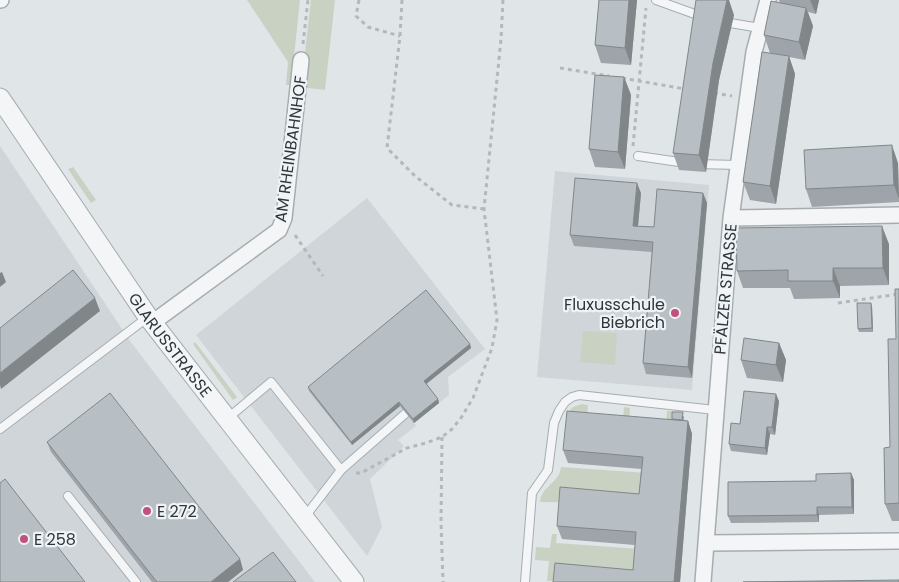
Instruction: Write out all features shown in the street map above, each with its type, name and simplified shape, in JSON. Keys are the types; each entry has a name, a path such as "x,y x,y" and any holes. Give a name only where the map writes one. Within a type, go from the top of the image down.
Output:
{"street":[{"name":"PFÄLZER STRASSE","path":"704,582 730,218 754,52 768,0"},
{"name":"AM RHEINBAHNHOF","path":"150,320 279,230 284,218 302,60"},
{"name":"GLARUSSTRASSE","path":"0,98 92,237 150,320 354,582"},
{"path":"730,218 899,215"},
{"path":"706,543 899,541"}],"lane":[{"path":"656,0 714,19 760,28"},
{"path":"638,156 706,165 738,165"},
{"path":"0,429 150,320"},
{"path":"226,419 271,382 341,470"},
{"path":"525,582 532,493 548,470 554,423 565,402 572,397 579,396 715,410"},
{"path":"304,518 341,470 406,413"},
{"path":"68,496 136,582"}],"path":[{"name":"AM RHEINBAHNHOF","path":"302,60 308,0"},
{"path":"359,0 356,16 368,27 400,36"},
{"path":"402,0 400,36 387,148 415,176 452,204 484,209"},
{"path":"341,470 361,474 407,448 442,437 452,429 473,398 492,348 497,320 484,209 503,0"},
{"path":"638,156 632,155 647,0"},
{"path":"560,68 692,90"},
{"path":"709,92 717,94"},
{"path":"284,218 323,276"},
{"path":"838,303 899,294"},
{"path":"442,437 440,502 443,582"}],"shaded area":[{"path":"0,146 130,341 315,582 0,582"},
{"path":"555,171 709,185 692,390 537,377"},
{"path":"367,198 485,349 448,377 449,395 414,423 416,426 398,440 404,446 370,479 382,527 367,556 196,335"}],"green space":[{"path":"247,0 300,0 291,85 286,85 288,62"},
{"path":"311,0 335,0 325,90 301,87"},
{"path":"73,167 96,200 91,203 68,169"},
{"path":"583,331 617,333 615,365 580,362"},
{"path":"195,342 237,397 233,400 193,344"},
{"path":"582,404 588,405 587,417 623,420 624,407 630,408 629,420 666,424 667,411 674,411 672,432 566,415 573,407"},
{"path":"561,467 647,473 645,503 540,502 541,496 560,473"},
{"path":"552,534 557,534 556,543 641,549 638,579 554,572 553,581 547,581 549,561 535,560 536,547 550,548"}],"building":[{"path":"599,0 629,0 625,48 595,45"},
{"path":"696,0 727,0 713,63 699,155 673,153"},
{"path":"771,1 806,8 799,42 764,35"},
{"path":"762,52 789,56 770,186 743,182"},
{"path":"595,75 624,77 618,152 589,149"},
{"path":"892,145 894,185 806,189 804,150"},
{"name":"Fluxusschule Biebrich","path":"575,178 637,183 633,226 654,227 657,189 703,193 688,367 643,363 653,242 570,235"},
{"path":"882,226 883,268 833,268 833,281 788,281 788,270 737,271 736,228"},
{"path":"73,270 95,298 0,373 0,328"},
{"path":"895,289 899,289 899,503 885,504 884,448 890,447 888,339 896,339"},
{"path":"426,290 470,344 424,381 438,399 413,419 399,402 351,442 308,387"},
{"path":"857,303 871,303 872,328 858,329"},
{"path":"744,338 779,343 776,365 741,360"},
{"path":"744,391 776,394 772,427 767,427 765,448 729,444 731,423 740,424"},
{"name":"E 272","path":"110,393 240,559 211,582 157,582 47,442"},
{"path":"567,411 688,421 674,582 553,582 555,563 633,570 636,532 557,526 560,487 639,494 643,457 563,450"},
{"path":"672,412 683,412 682,420 672,419"},
{"path":"851,473 852,507 817,507 817,515 728,516 728,482 816,481 816,474"},
{"name":"E 258","path":"5,479 85,582 0,582 0,483"},
{"path":"273,552 296,582 233,582"},
{"path":"899,580 899,582 743,582"}],"place":[{"name":"Fluxusschule Biebrich","path":"675,313"},
{"name":"E 272","path":"147,511"},
{"name":"E 258","path":"24,539"}]}
